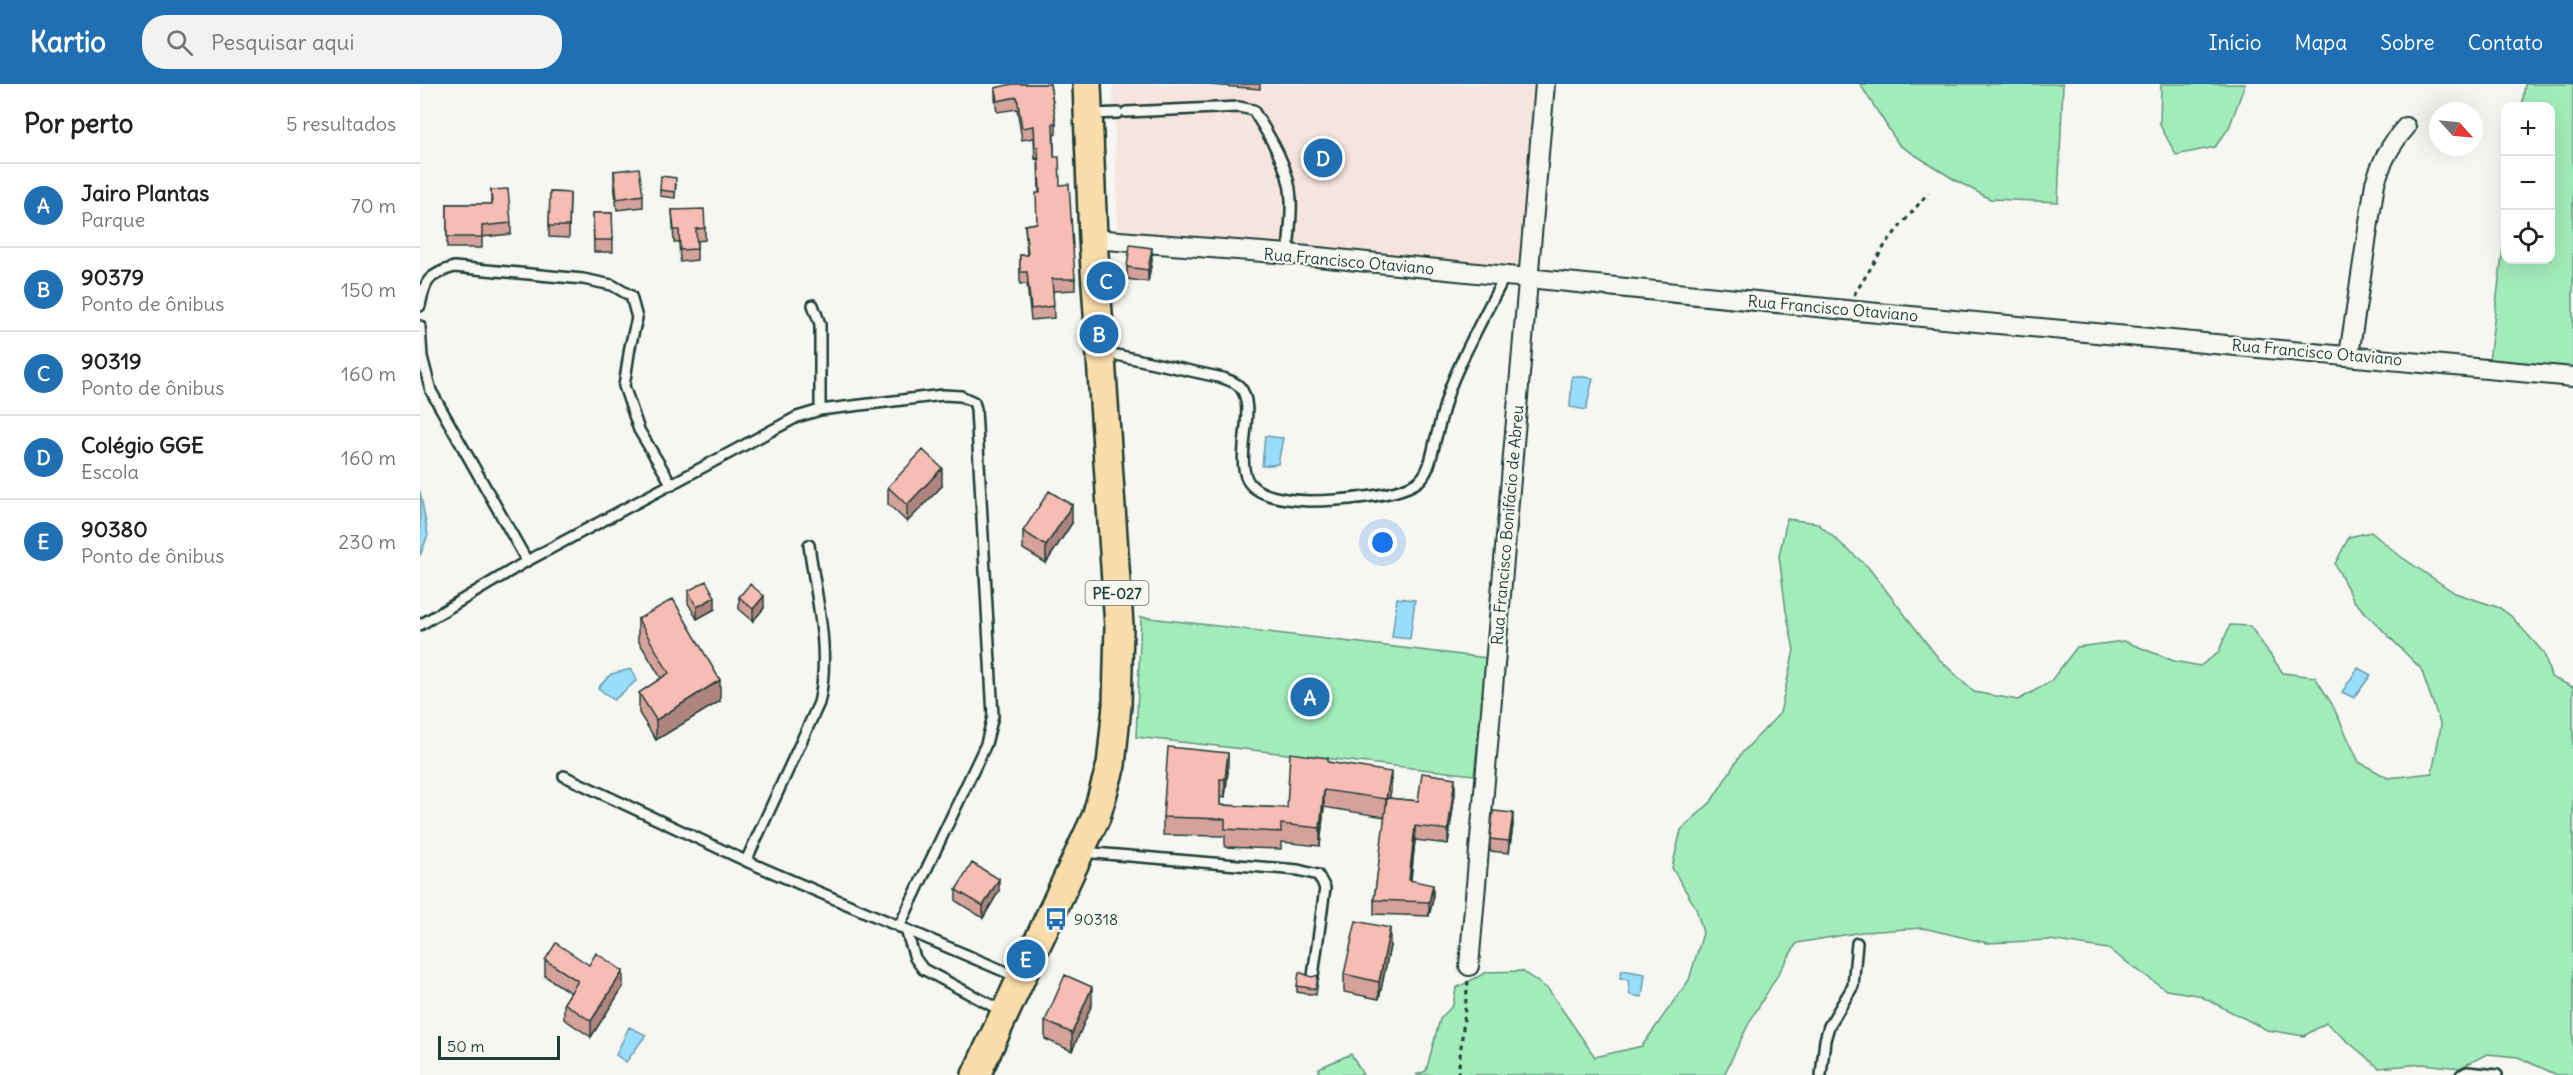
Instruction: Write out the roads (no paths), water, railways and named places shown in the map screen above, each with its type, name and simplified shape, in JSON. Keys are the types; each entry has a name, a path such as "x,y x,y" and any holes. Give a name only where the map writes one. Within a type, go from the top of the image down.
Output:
{"main road":[{"name":"PE-027","path":"976,1075 1096,817 1111,765 1117,706 1119,626 1093,239 1087,84"}],"street":[{"name":"Rua Francisco Bonifácio de Abreu","path":"1469,966 1545,84"},
{"path":"2349,355 2375,183 2381,163 2391,143 2406,127"},
{"name":"Rua Francisco Otaviano","path":"1093,239 1288,254 1846,310 2573,376"}],"lane":[{"path":"1088,114 1239,106 1253,110 1276,150 1286,175 1291,197 1288,254"},
{"path":"420,306 424,285 435,273 454,267 583,279 612,285 631,296 638,318 630,346 624,386 639,430 672,485"},
{"path":"1101,351 1223,378 1238,385 1245,395 1243,459 1247,480 1257,490 1302,501 1329,501 1370,496 1418,483 1427,470 1453,380 1504,276"},
{"path":"813,305 820,324 820,410"},
{"path":"420,326 422,357 431,391 527,561"},
{"path":"420,625 527,561 796,417 820,410 943,395 974,402 993,716 986,744 903,929 915,958 923,969 1005,1012"},
{"path":"747,861 819,703 824,679 825,658 809,545"},
{"path":"564,776 747,861 1022,979"},
{"path":"1080,852 1298,870 1318,874 1325,888 1313,976"},
{"path":"1821,1075 1825,1040 1830,1026 1853,986 1857,943"},
{"path":"2462,1075 2467,1072 2497,1075"}],"water":[{"path":"1572,376 1593,378 1586,410 1570,407"},
{"path":"1265,436 1283,438 1278,464 1262,466"},
{"path":"420,491 428,535 420,556"},
{"path":"1397,598 1415,600 1410,639 1392,637"},
{"path":"2358,668 2371,675 2354,698 2342,692"},
{"path":"631,669 637,680 614,700 598,688 611,674"},
{"path":"1622,970 1645,974 1642,997 1630,995 1628,980 1620,978"},
{"path":"629,1027 646,1035 626,1062 616,1055"}],"place":[{"name":"Colégio GGE","path":"1323,158"},
{"name":"90319","path":"1106,281"},
{"name":"90379","path":"1099,334"},
{"name":"Jairo Plantas","path":"1310,697"},
{"name":"90318","path":"1056,919"},
{"name":"90380","path":"1026,959"}]}
